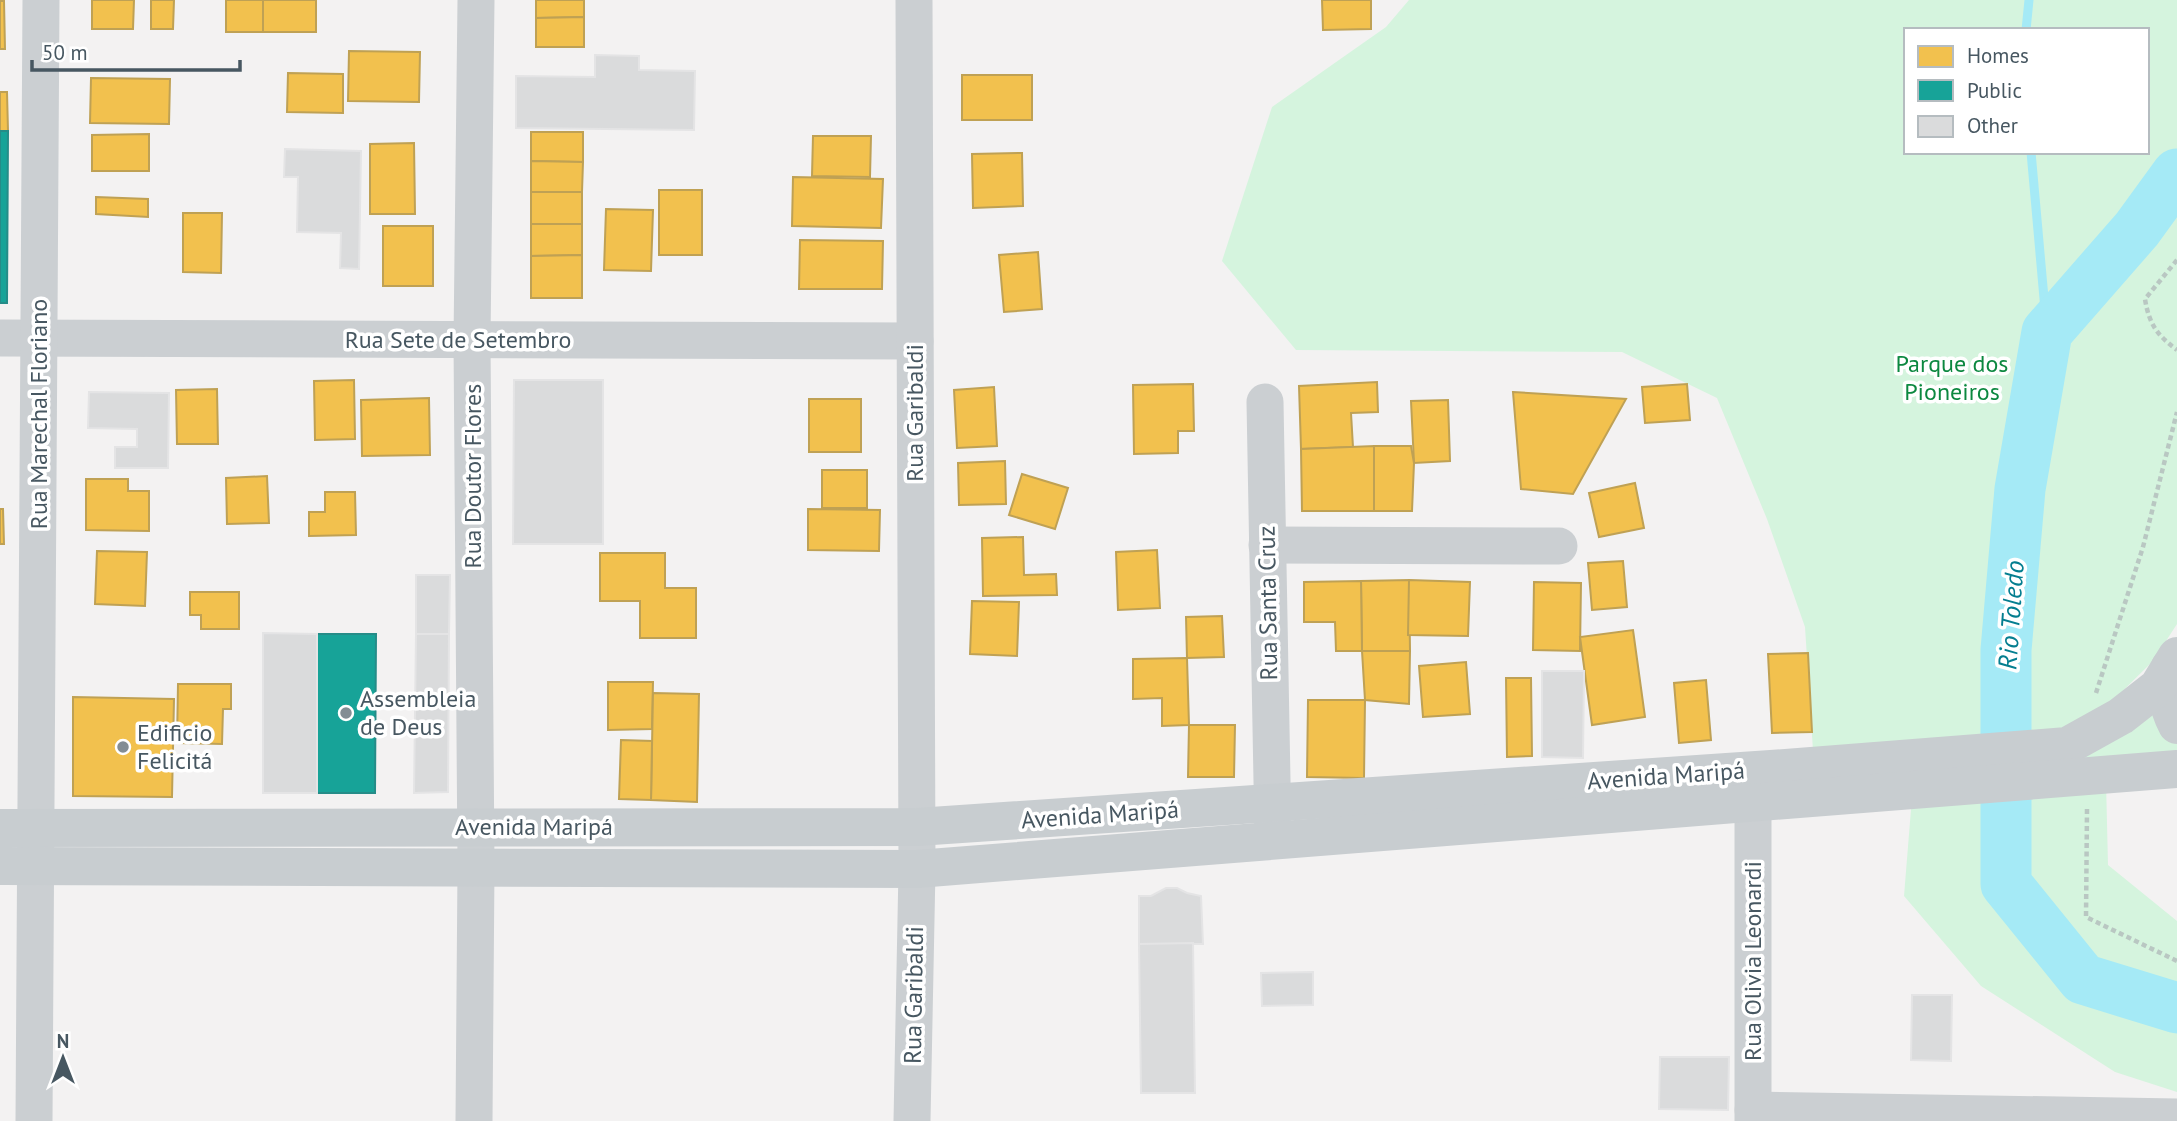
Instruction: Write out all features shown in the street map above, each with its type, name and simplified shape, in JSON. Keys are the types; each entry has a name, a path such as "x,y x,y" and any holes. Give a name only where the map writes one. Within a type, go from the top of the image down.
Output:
{"main road":[{"name":"Avenida Maripá","path":"2077,759 2121,716 2158,687 2173,662"},
{"path":"2173,662 2166,690 2170,712 2177,725"},
{"name":"Avenida Maripá","path":"0,866 917,869 1272,822 2077,759 2177,769"},
{"name":"Avenida Maripá","path":"0,828 917,827 1272,822"}],"street":[{"name":"Rua Marechal Floriano","path":"38,866 41,0"},
{"name":"Rua Doutor Flores","path":"476,0 472,340 476,867"},
{"name":"Rua Garibaldi","path":"912,1121 917,869 914,0"},
{"name":"Rua Sete de Setembro","path":"0,338 915,341"},
{"name":"Rua Santa Cruz","path":"1265,402 1272,822"},
{"path":"1267,545 1559,546"},
{"name":"Rua Olivia Leonardi","path":"1753,785 1753,1116"},
{"path":"34,1121 38,866"},
{"path":"474,1121 476,867"},
{"path":"1753,1116 2177,1118"}],"path":[{"path":"2177,260 2145,299 2148,318 2164,340 2177,350"},
{"path":"2177,412 2143,547 2088,715 2077,759 2086,917 2177,961"}],"green space":[{"name":"Parque dos Pioneiros","path":"1409,0 2177,0 2177,624 2153,661 2067,746 1814,766 1805,627 1767,519 1717,398 1622,352 1296,350 1222,261 1272,107 1386,27"},
{"path":"2160,701 2177,737 2177,756 2071,767"},
{"path":"2106,781 2108,865 2177,921 2177,1092 2115,1072 1981,986 1904,896 1912,797"}],"building: Homes":[{"path":"92,0 134,0 133,29 92,29"},
{"path":"151,0 174,0 173,29 151,29"},
{"path":"226,0 263,0 263,32 226,32"},
{"path":"263,0 316,0 316,32 263,32"},
{"path":"536,0 584,0 584,17 536,18"},
{"path":"1322,0 1371,0 1371,29 1323,30"},
{"path":"0,1 4,1 5,49 0,49"},
{"path":"584,17 584,47 536,47 536,18"},
{"path":"349,51 420,52 419,102 348,101"},
{"path":"288,73 343,74 343,113 287,112"},
{"path":"962,75 1032,75 1032,120 962,120"},
{"path":"91,78 170,79 169,124 90,123"},
{"path":"0,92 7,92 8,131 0,131"},
{"path":"531,132 583,132 583,162 531,161"},
{"path":"149,134 149,171 92,171 92,135"},
{"path":"813,136 871,136 870,177 812,176"},
{"path":"414,143 415,214 370,214 370,144"},
{"path":"1022,153 1023,206 973,208 972,154"},
{"path":"531,161 583,162 582,192 531,192"},
{"path":"793,177 883,179 881,228 792,226"},
{"path":"659,190 702,190 702,255 659,255"},
{"path":"531,192 582,192 582,224 531,224"},
{"path":"96,197 148,199 148,217 96,214"},
{"path":"606,209 653,210 651,271 604,270"},
{"path":"183,213 222,213 221,273 183,272"},
{"path":"531,224 582,224 582,255 531,256"},
{"path":"383,226 433,226 433,286 383,286"},
{"path":"800,240 883,241 882,289 799,289"},
{"path":"1038,252 1042,309 1004,312 999,255"},
{"path":"582,255 582,298 531,298 531,256"},
{"path":"354,380 355,439 315,440 314,381"},
{"path":"1377,382 1378,412 1351,413 1353,447 1301,449 1299,386"},
{"path":"1193,384 1194,431 1178,431 1178,453 1134,454 1133,385"},
{"path":"1687,384 1690,420 1645,423 1642,387"},
{"path":"994,387 997,446 957,448 954,390"},
{"path":"217,389 218,444 177,444 176,390"},
{"path":"1513,392 1626,399 1573,494 1521,489"},
{"path":"429,398 430,455 362,456 361,400"},
{"path":"809,399 861,399 861,452 809,452"},
{"path":"1448,400 1450,461 1414,463 1411,401"},
{"path":"1374,446 1374,511 1302,511 1301,449"},
{"path":"1374,446 1411,446 1414,463 1412,511 1374,511"},
{"path":"1005,461 1006,504 959,505 958,463"},
{"path":"822,470 867,470 867,508 822,508"},
{"path":"1022,474 1068,488 1055,529 1009,515"},
{"path":"267,476 269,523 227,524 226,478"},
{"path":"86,479 128,479 128,491 149,491 149,531 86,530"},
{"path":"1635,483 1644,528 1599,537 1589,493"},
{"path":"325,492 355,492 356,535 309,536 309,512 325,512"},
{"path":"0,509 3,509 4,544 0,544"},
{"path":"808,509 880,510 879,551 808,550"},
{"path":"1023,537 1024,575 1056,574 1057,595 983,596 982,538"},
{"path":"1157,550 1160,608 1118,610 1116,552"},
{"path":"97,551 147,552 145,606 95,604"},
{"path":"600,553 665,553 665,588 696,588 696,638 640,638 640,601 600,601"},
{"path":"1623,561 1627,607 1592,610 1588,563"},
{"path":"1409,580 1410,651 1362,651 1361,581"},
{"path":"1409,580 1470,582 1468,636 1408,635"},
{"path":"1361,581 1362,651 1336,651 1335,622 1304,622 1304,582"},
{"path":"1534,582 1581,583 1580,651 1533,650"},
{"path":"190,592 239,592 239,629 201,629 201,615 190,615"},
{"path":"972,601 1019,602 1017,656 970,654"},
{"path":"1222,616 1224,657 1187,658 1186,617"},
{"path":"1633,630 1645,717 1592,725 1580,637"},
{"path":"1362,651 1410,651 1409,704 1365,700"},
{"path":"1808,653 1812,732 1772,733 1768,654"},
{"path":"1187,658 1189,725 1162,726 1162,698 1133,699 1133,659"},
{"path":"1466,662 1470,714 1423,717 1419,666"},
{"path":"1506,678 1531,678 1532,756 1507,757"},
{"path":"1706,680 1711,740 1679,743 1674,683"},
{"path":"608,682 653,682 652,729 608,730"},
{"path":"178,684 231,684 231,709 223,709 222,744 177,743"},
{"path":"653,693 699,694 697,802 651,800"},
{"name":"Edificio Felicitá","path":"73,697 174,699 172,797 73,796"},
{"path":"1308,700 1365,700 1364,778 1307,777"},
{"path":"1189,725 1235,725 1234,777 1188,777"},
{"path":"621,740 652,741 651,800 619,799"}],"building: Public":[{"path":"0,131 8,131 7,303 0,303"},
{"name":"Assembleia de Deus","path":"317,634 376,634 375,793 317,793"}],"building: Other":[{"path":"595,55 639,56 639,70 695,71 694,130 516,128 516,76 595,77"},
{"path":"285,149 361,151 359,269 340,268 341,233 297,232 298,177 284,177"},
{"path":"514,380 603,380 603,544 513,544"},
{"path":"89,392 169,393 168,468 115,468 115,447 137,447 137,429 88,428"},
{"path":"416,575 450,575 449,634 416,634"},
{"path":"263,633 317,634 317,793 263,793"},
{"path":"416,634 449,634 448,792 414,793"},
{"path":"1542,671 1584,671 1583,758 1542,757"},
{"path":"1166,888 1177,888 1201,896 1203,944 1139,944 1139,896 1151,896"},
{"path":"1193,943 1195,1093 1141,1093 1139,944"},
{"path":"1313,972 1313,1005 1262,1006 1261,973"},
{"path":"1912,995 1952,995 1951,1061 1911,1060"},
{"path":"1660,1057 1729,1057 1728,1110 1659,1109"}],"waterway":[{"path":"2026,28 2029,0"},
{"path":"2031,154 2047,332"},
{"name":"Rio Toledo","path":"2177,174 2137,229 2047,332 2020,489 2006,650 2006,884 2083,979 2177,1008"}],"place":[{"name":"Assembleia de Deus","path":"346,713"},
{"name":"Edificio Felicitá","path":"123,747"}]}
